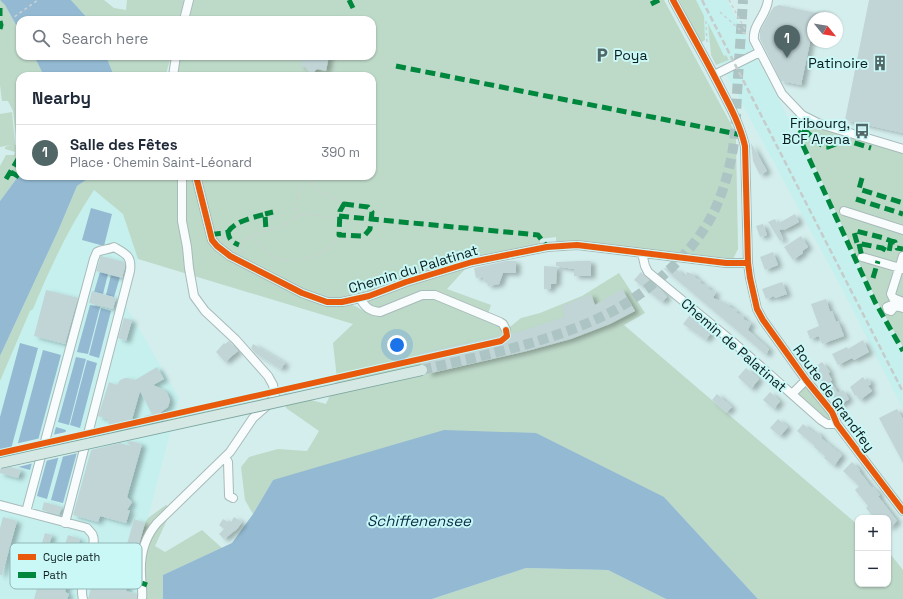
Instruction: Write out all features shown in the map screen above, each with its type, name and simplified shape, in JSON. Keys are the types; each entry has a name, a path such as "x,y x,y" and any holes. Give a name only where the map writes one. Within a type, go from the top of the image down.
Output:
{"main road":[{"path":"0,463 422,370"}],"street":[{"path":"185,16 188,0"},
{"name":"Route de Grandfey","path":"673,0 738,122 745,146 748,263 757,309 763,320 806,380 832,412 837,424 903,511"},
{"path":"768,0 768,6 753,34 754,40 782,94 802,116 820,124 903,149"},
{"path":"714,75 760,52"},
{"path":"173,72 175,60"},
{"path":"142,558 149,534 157,523 234,448 253,418 273,400 275,390 274,385 268,376 236,340 205,311 194,296 182,221 182,180"},
{"name":"Chemin du Palatinat","path":"197,180 212,240 217,246 230,256 302,293 327,302 342,302 360,298 472,262 547,247 577,245 726,263 748,263"},
{"path":"844,211 903,230"},
{"path":"26,512 94,259 97,252 102,249 108,250 114,246 128,256 131,262 130,271 65,523"},
{"name":"Chemin de Palatinat","path":"642,253 648,272 821,420 827,424 837,424"},
{"path":"903,256 901,269 892,296 895,300 903,302"},
{"path":"862,257 901,269"},
{"path":"360,298 365,307 373,312 380,312 422,295 435,295 500,322 504,324 506,330"},
{"path":"792,394 806,380"},
{"path":"225,456 228,462 228,494 233,498"},
{"path":"0,505 87,528 93,535 92,543"},
{"path":"142,578 145,588 142,599"},
{"path":"82,589 83,599"}],"path":[{"path":"0,27 38,0"},
{"path":"729,0 745,28 745,34"},
{"path":"720,12 739,29"},
{"path":"706,21 708,44"},
{"path":"294,218 301,180"},
{"path":"309,180 324,194 344,204"},
{"path":"248,265 248,259 241,251 239,245 243,240 250,236 282,226 303,214 334,218 339,216"},
{"path":"250,236 272,256 281,260 298,260 315,256 323,251 339,235"},
{"path":"145,588 156,599"}],"shaded area":[{"path":"686,0 727,0 809,158 875,302 903,351 903,409 841,287"},
{"path":"94,190 123,214 138,259 126,306 179,398 148,518 139,543 10,543 10,589 140,589 147,591 147,599 0,599 0,381 30,311 33,309 46,277 77,216"}],"green space":[{"path":"0,0 5,5 16,25 16,60 36,60 42,72 16,72 16,136 13,111 8,101 2,101 0,85"},
{"path":"71,0 104,0 114,8 126,10 127,0 184,0 180,16 85,16"},
{"path":"194,0 664,0 733,128 736,140 738,249 732,261 556,244 556,237 540,239 540,246 339,304 353,305 369,314 377,315 420,299 430,299 452,304 476,314 506,330 521,318 540,313 582,296 619,273 645,313 624,325 855,522 855,587 891,587 891,555 903,570 903,599 758,599 664,497 273,480 253,514 245,500 241,467 249,457 278,449 307,451 319,431 286,408 285,393 326,404 337,379 333,343 353,324 138,259 123,214 94,190 76,218 60,248 33,309 30,311 0,381 0,356 58,231 77,186 86,180 376,180 376,72 178,72 180,60 376,60 376,16 190,16"},
{"path":"679,0 696,0 704,16 705,40 701,43"},
{"path":"708,23 724,56 726,55 729,60 716,65 711,55"},
{"path":"108,60 170,60 167,72 112,72"},
{"path":"12,112 15,145 16,179 0,201 0,166 6,155 14,155 15,152 5,149 5,147 11,145 0,147 0,114"},
{"path":"811,125 903,153 903,347 877,302 801,136 805,133 819,144 821,142 807,130 808,126"},
{"path":"466,268 447,289 491,305 488,314 435,293 379,309 371,307 367,302 369,299 410,284"},
{"path":"807,385 829,414 830,417 828,419 826,419 797,395 797,392"},
{"path":"166,505 172,509 155,546 165,552 202,530 222,548 163,575 163,599 147,599 147,591 140,589 142,589 142,543 139,543 148,518"},
{"path":"526,568 608,570 666,599 432,599"}],"water":[{"path":"0,0 71,0 85,16 16,16 16,25 5,5"},
{"path":"36,60 108,60 112,72 42,72"},
{"path":"16,179 86,180 77,186 58,231 0,356 0,201"},
{"path":"91,208 112,214 104,246 82,240"},
{"path":"100,272 108,274 103,294 94,292"},
{"path":"111,275 120,277 114,297 106,295"},
{"path":"90,305 100,307 88,354 77,352"},
{"path":"101,308 111,311 99,358 89,355"},
{"path":"20,343 38,348 7,464 0,462 0,417"},
{"path":"43,350 61,355 30,470 12,465"},
{"path":"76,357 86,359 69,425 58,422"},
{"path":"87,360 97,363 80,428 70,425"},
{"path":"56,427 66,430 47,499 37,496"},
{"name":"Schiffenensee","path":"444,430 536,433 664,497 758,599 666,599 608,570 526,568 432,599 163,599 163,575 232,543 253,514 273,480"},
{"path":"70,431 82,434 63,503 51,500"}],"pier":[{"path":"75,430 84,434 78,453 45,461 52,435"},
{"path":"41,438 34,463 14,468 10,466 15,444"}],"building":[{"path":"869,0 903,0 903,133 845,120"},
{"path":"779,5 811,12 807,12 807,48 809,48 801,85 781,81 760,39 760,31 774,7"},
{"path":"302,60 328,60 326,71 317,69 314,72 309,72 305,67 301,67"},
{"path":"751,143 767,171 760,175 753,161"},
{"path":"795,214 799,222 784,230 779,230 783,239 780,241 768,222 775,219 777,224"},
{"path":"763,224 767,235 760,237 756,226"},
{"path":"801,236 808,247 802,251 803,253 793,260 784,247"},
{"path":"773,252 778,265 765,270 760,257"},
{"path":"101,256 124,262 125,267 122,278 96,271"},
{"path":"506,261 516,261 516,273 503,273 499,284 488,286 487,282 484,282 483,277 476,278 474,268"},
{"path":"591,261 591,276 574,276 574,269 556,266 556,262"},
{"path":"544,266 557,267 556,284 551,284 551,289 544,289"},
{"path":"663,268 677,270 685,277 687,272 695,275 694,277 701,281 700,283 709,287 708,289 716,292 713,298 730,305 730,307 737,311 736,313 744,316 743,319 751,323 748,330 769,349 766,355"},
{"path":"641,272 667,297 662,302 634,280"},
{"path":"782,282 787,294 766,299 762,289"},
{"path":"622,289 635,311 610,324 571,339 527,351 427,374 428,368 423,364 421,353 522,331 565,317 562,306 591,294 595,305"},
{"path":"46,290 78,298 65,344 34,336"},
{"path":"92,291 116,298 113,309 89,303"},
{"path":"826,299 830,312 832,311 836,322 838,321 844,336 822,344 819,336 810,339 807,331 819,326 811,304"},
{"path":"690,315 696,320 695,321 711,333 706,340 683,324"},
{"path":"124,318 132,320 126,341 118,338"},
{"path":"863,340 869,352 854,360 852,358 838,365 832,354 847,347 848,349"},
{"path":"229,341 238,351 225,362 216,352 224,343 225,344"},
{"path":"253,344 285,363 281,369 255,353 251,348"},
{"path":"822,362 830,372 828,373 832,380 830,381 838,393 843,390 849,399 839,406 822,378 819,380 812,369"},
{"path":"157,367 164,379 153,385 164,390 170,400 168,407 161,412 159,418 161,421 139,426 138,421 145,416 152,414 140,391 131,423 126,429 114,431 110,427 107,419 98,416 109,382 117,385 120,380 125,378 135,380"},
{"path":"746,368 759,379 751,389 738,377"},
{"path":"863,377 865,380 868,378 871,384 868,386 872,391 860,400 856,395 855,396 850,387"},
{"path":"770,392 780,401 774,409 763,400"},
{"path":"717,394 732,407 726,413 712,400"},
{"path":"897,409 903,419 903,463 879,418"},
{"path":"778,419 788,427 780,436 770,428"},
{"path":"803,424 814,433 816,431 822,437 821,438 842,455 834,466 824,458 825,456 814,447 815,446 797,431"},
{"path":"131,441 142,444 127,497 132,502 127,510 130,510 126,523 100,516 98,522 73,515 91,450 120,443 131,446 126,442"},
{"path":"852,462 860,470 859,471 872,488 873,487 880,495 878,496 897,521 891,526 891,515 872,515 866,508 868,506 855,490 859,486 843,471"},
{"path":"10,467 21,470 18,478 0,473 0,469"},
{"path":"44,502 62,507 59,515 42,510"},
{"path":"3,517 17,521 2,575 0,575 0,528"},
{"path":"234,517 242,522 237,529 224,539 219,534 224,529 219,525 223,519 231,522"},
{"path":"134,519 145,523 139,543 127,543"},
{"path":"45,533 52,535 50,543 42,543"},
{"path":"68,535 80,539 79,543 65,543"},
{"path":"37,589 66,589 65,592 69,594 67,599 34,599"},
{"path":"91,589 127,589 126,591 137,594 137,599 88,599"}],"tunnel":[{"path":"422,370 536,342 601,317 643,292 670,269 693,245 713,214 725,184 730,164 735,131 743,0"}],"railway":[{"path":"702,0 903,392"}],"marked path":[{"path":"349,0 353,8"},
{"path":"651,4 659,0"},
{"path":"0,8 0,16"},
{"path":"0,21 0,29"},
{"path":"396,66 742,135"},
{"path":"812,121 806,124 800,133 801,141 875,302 903,351"},
{"path":"803,129 824,147 828,147 845,140 871,148"},
{"path":"6,179 16,163"},
{"path":"11,172 16,175"},
{"path":"862,178 859,189 903,203"},
{"path":"856,199 903,214"},
{"path":"344,204 368,207 372,212 370,229 364,236 339,235 340,211 344,204"},
{"path":"265,214 273,212"},
{"path":"228,232 239,223 265,214 266,231"},
{"path":"339,216 538,235 547,247"},
{"path":"891,241 889,252 882,248 857,243 854,232 856,231 890,240 895,242 897,248 903,249"},
{"path":"211,235 228,232 231,240 239,245"},
{"path":"859,244 862,257"},
{"path":"873,278 878,261"},
{"path":"142,583 147,585"}],"cycle path":[{"path":"673,0 728,103 743,138 745,146 748,263 757,309 763,320 806,380 832,412 837,424 903,511"},
{"path":"197,180 212,240 217,246 230,256 302,293 327,302 342,302 369,296 406,282 472,262 547,247 577,245 726,263 748,263"},
{"path":"0,453 501,341 507,336 506,330"}],"place":[{"name":"Poya","path":"602,55"},
{"name":"Salle des Fêtes","path":"787,58"},
{"name":"Patinoire","path":"880,63"},
{"name":"Fribourg, BCF Arena","path":"862,131"}]}
